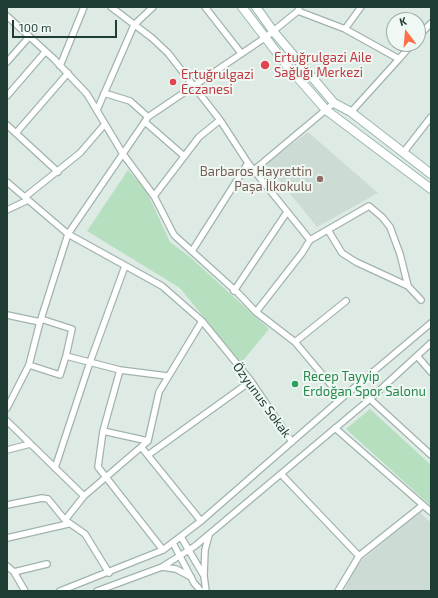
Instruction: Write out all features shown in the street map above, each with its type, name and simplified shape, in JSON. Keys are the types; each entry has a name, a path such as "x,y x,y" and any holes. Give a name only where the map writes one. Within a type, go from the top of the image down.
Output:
{"street":[{"path":"60,66 84,7"},
{"path":"111,7 168,54 195,86 220,120 248,163 310,240"},
{"path":"97,110 134,25 153,7"},
{"path":"205,7 242,53"},
{"path":"242,7 284,62 326,110 431,190"},
{"path":"256,7 273,31 334,103 351,112 431,174"},
{"path":"345,29 361,7"},
{"path":"7,408 29,365 40,321 68,234 147,119 266,37 299,9 345,29 399,59"},
{"path":"7,16 68,73 87,94 123,154 154,196 174,235 256,312 295,342 342,398"},
{"path":"7,62 29,37"},
{"path":"7,96 45,52"},
{"path":"351,112 405,52"},
{"path":"16,133 68,73"},
{"path":"104,93 130,102 184,156"},
{"path":"254,170 334,103"},
{"path":"404,153 431,117"},
{"path":"154,196 206,130 220,120"},
{"path":"7,210 26,198 80,153 105,124"},
{"path":"7,125 58,172"},
{"path":"192,251 248,163"},
{"name":"Özyunus Sokak","path":"7,182 68,234 162,286 202,320 251,382 292,442 201,522 163,550 109,573 60,591"},
{"path":"256,312 302,254 310,240 369,206 382,217 390,227 400,254 408,286"},
{"path":"234,291 287,212"},
{"path":"328,230 342,253 356,262 408,286 421,300"},
{"path":"55,468 90,362 125,266"},
{"path":"295,342 346,301"},
{"path":"7,315 72,329 60,375 29,365"},
{"path":"7,538 66,522 84,496 142,448 148,441 159,392 167,376 202,320"},
{"path":"292,442 431,323"},
{"path":"97,591 162,567 189,550 370,399 431,343"},
{"path":"66,356 120,370 167,376"},
{"path":"417,356 431,372"},
{"path":"120,370 103,430 98,467 107,476 163,550"},
{"path":"148,455 251,382"},
{"path":"370,399 431,456"},
{"path":"7,421 84,496"},
{"path":"335,428 431,512"},
{"path":"103,430 148,441"},
{"path":"7,450 30,444"},
{"path":"142,448 201,522"},
{"path":"281,474 359,556"},
{"path":"7,505 42,498 48,499 66,522 85,534 109,573"},
{"path":"338,591 359,556 423,505"},
{"path":"206,591 204,576 205,550 209,534"},
{"path":"181,537 204,576"},
{"path":"173,543 181,555 191,577 201,591"},
{"path":"14,572 47,564"},
{"path":"7,566 14,572 25,591"},
{"path":"162,567 176,569 191,577"}],"shaded area":[{"name":"Barbaros Hayrettin Paşa İlkokulu","path":"308,132 378,193 317,227 266,164"},
{"path":"420,512 431,523 431,591 344,591 357,564"}],"green space":[{"path":"128,170 146,190 170,242 190,257 269,329 241,363 180,288 87,231"},
{"path":"370,409 431,465 431,506 346,429"}],"place":[{"name":"Ertuğrulgazi Aile Sağlığı Merkezi","path":"265,65"},
{"name":"Ertuğrulgazi Eczanesi","path":"173,82"},
{"name":"Barbaros Hayrettin Paşa İlkokulu","path":"320,179"},
{"name":"Recep Tayyip Erdoğan Spor Salonu","path":"295,384"}]}
